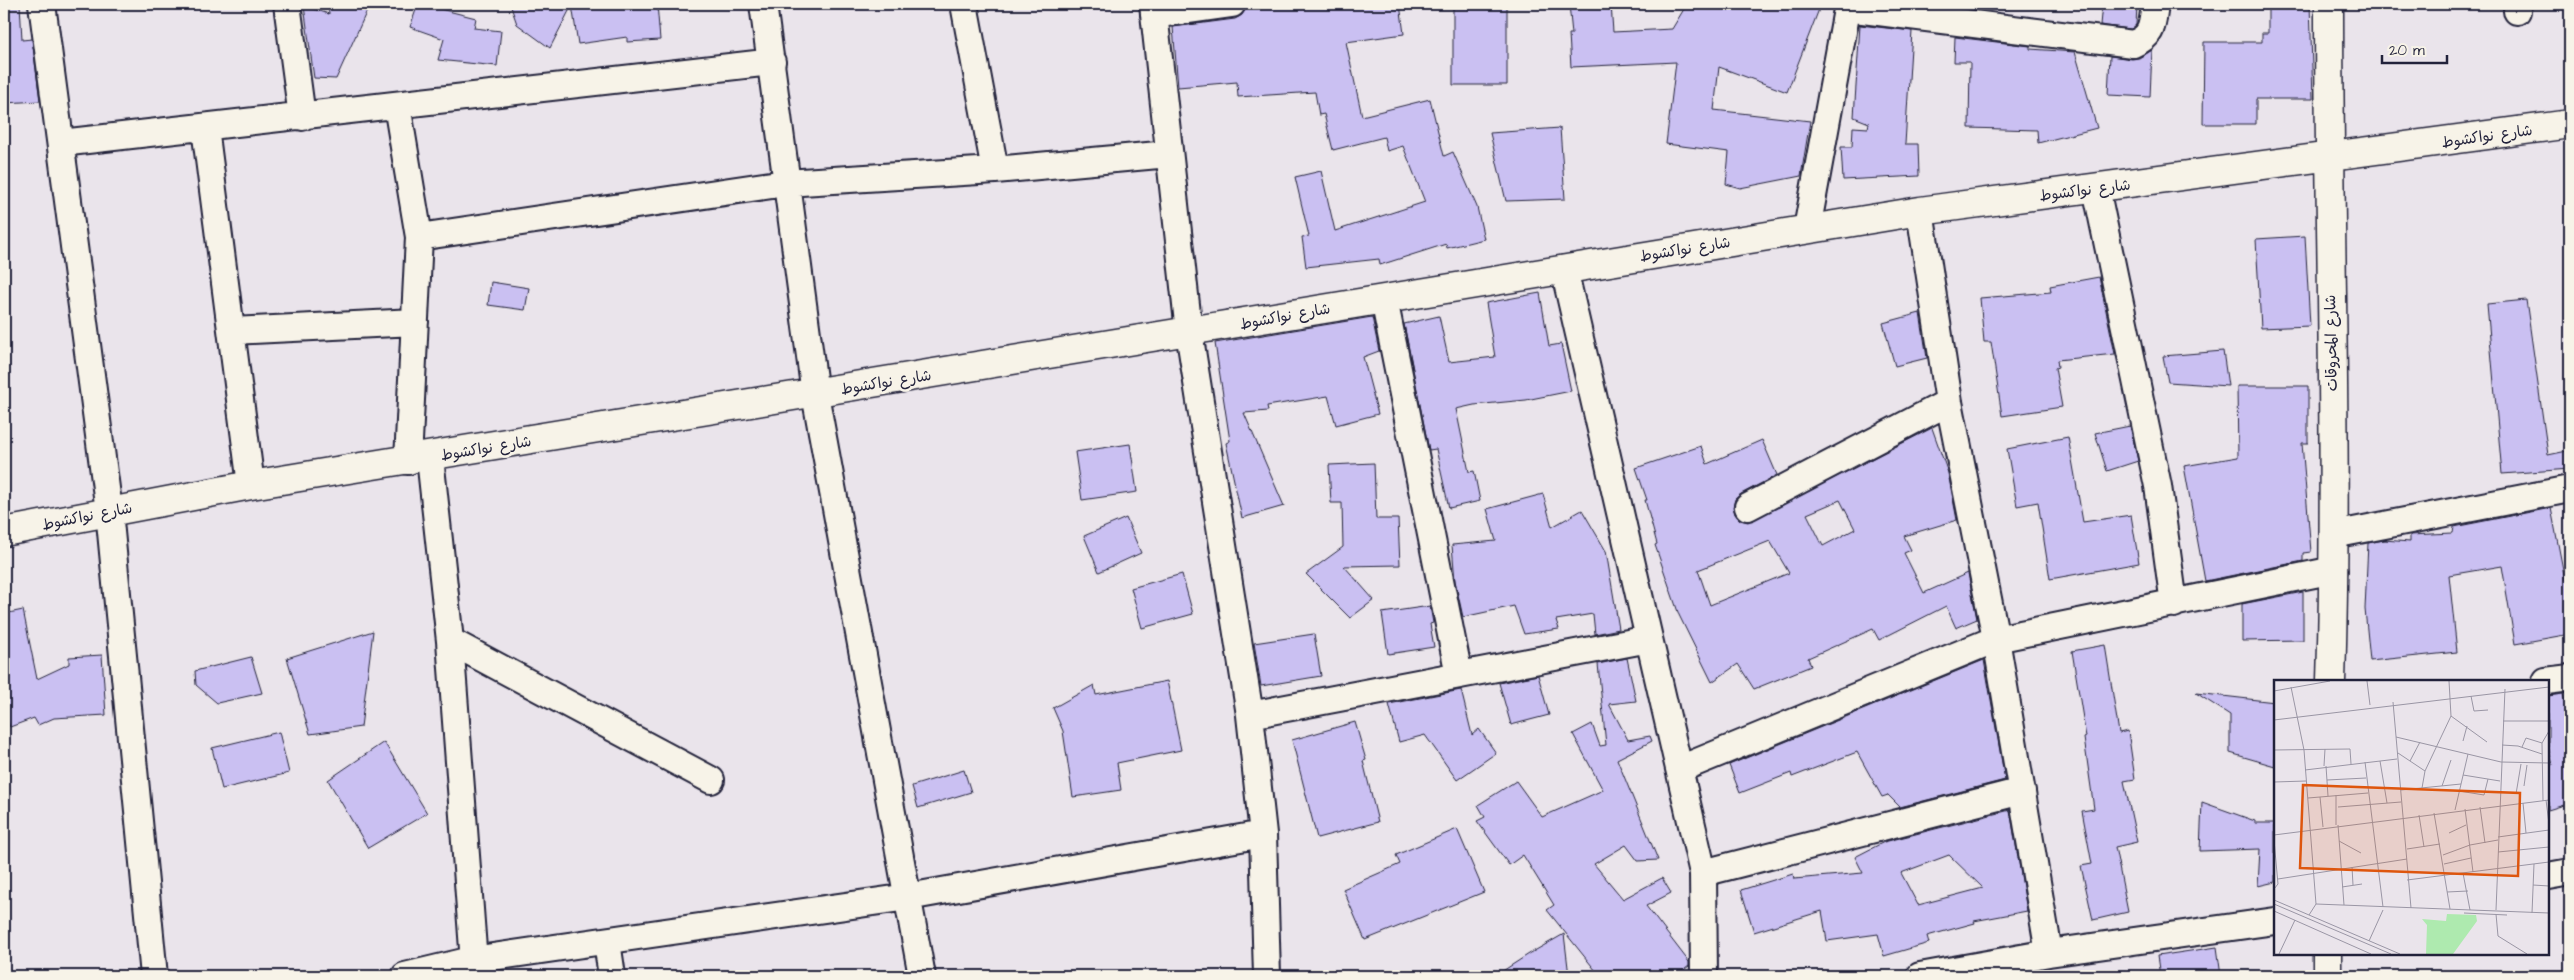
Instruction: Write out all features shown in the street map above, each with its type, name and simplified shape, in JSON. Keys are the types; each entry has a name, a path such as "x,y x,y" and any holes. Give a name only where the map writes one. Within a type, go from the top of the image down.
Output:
{"street":[{"path":"42,4 109,511 154,976"},
{"path":"287,4 302,117"},
{"path":"763,4 772,62 785,184 815,394 922,976"},
{"path":"964,4 995,170"},
{"path":"1232,4 1154,9 1189,332 1250,715 1263,834 1267,976"},
{"path":"1807,229 1847,6 2134,44 2145,39 2150,29 2155,4"},
{"name":"شارع المحروقات","path":"2329,4 2334,570 2331,680"},
{"path":"62,144 772,62"},
{"path":"397,105 419,237 415,322 419,459 450,641 473,968"},
{"name":"شارع نواكشوط","path":"4,532 252,485 1920,211 2329,158 2570,124"},
{"path":"205,128 252,485"},
{"path":"419,237 785,184 995,170 1169,154"},
{"path":"2096,188 2158,486 2174,604"},
{"path":"1920,211 1949,402 1996,639 2049,953"},
{"path":"1564,269 1704,873 1704,976"},
{"path":"1384,299 1459,675"},
{"path":"232,331 415,322"},
{"path":"1748,507 1949,402"},
{"path":"2333,535 2570,489"},
{"path":"1680,769 1996,639 2334,570"},
{"path":"1250,715 1650,639"},
{"path":"450,641 711,780"},
{"path":"2549,681 2570,678"},
{"path":"1704,873 2022,791"},
{"path":"405,976 473,968 607,942 908,897 1263,834"},
{"path":"2549,876 2570,872"},
{"path":"1920,976 2049,953 2274,922"},
{"path":"607,942 612,976"},
{"path":"2326,955 2327,976"}],"building":[{"path":"4,4 20,4 22,40 32,39 40,101 4,103"},
{"path":"328,4 370,4 336,79 314,78 304,6 329,14"},
{"path":"418,4 432,4 432,7 476,18 474,28 501,31 497,66 438,60 444,39 410,27"},
{"path":"510,4 657,4 660,40 627,42 627,37 578,44 572,5 550,48 517,24"},
{"path":"1247,4 1400,4 1404,34 1346,42 1362,116 1430,99 1444,156 1453,152 1477,207 1484,239 1447,248 1446,244 1380,265 1379,259 1306,267 1302,237 1309,236 1295,177 1321,171 1335,231 1425,202 1403,146 1387,151 1384,137 1333,150 1324,114 1319,115 1315,92 1238,97 1237,82 1178,87 1173,27 1235,19 1242,15"},
{"path":"1453,4 1507,4 1507,85 1453,85"},
{"path":"1569,4 1611,4 1613,32 1672,29 1687,4 1821,4 1787,92 1719,67 1714,110 1810,121 1801,176 1740,188 1726,184 1729,152 1666,144 1676,62 1571,67 1569,34 1572,34"},
{"path":"2102,4 2137,5 2136,25 2131,29 2100,25"},
{"path":"2268,4 2310,4 2313,99 2256,99 2256,124 2203,124 2204,42 2262,42 2262,33 2268,33"},
{"path":"1860,25 1912,31 1905,144 1918,144 1919,176 1843,180 1841,147 1852,147 1853,127 1868,128 1869,123 1854,117"},
{"path":"1955,37 2030,46 2030,49 2075,52 2097,128 2038,143 2037,130 1969,128 1970,62 1954,62"},
{"path":"2152,50 2150,97 2108,95 2110,56 2139,58"},
{"path":"1560,128 1565,199 1506,201 1490,133"},
{"path":"2305,236 2310,326 2261,328 2256,239"},
{"path":"2099,277 2115,354 2057,360 2058,367 2055,368 2062,407 2002,416 1991,342 1984,342 1980,298 2051,292 2050,286"},
{"path":"491,282 529,288 525,310 488,305"},
{"path":"1540,293 1549,346 1561,344 1571,391 1526,400 1474,405 1456,409 1469,472 1474,471 1480,501 1449,508 1436,449 1429,450 1404,324 1439,316 1449,362 1495,357 1486,303"},
{"path":"2526,300 2548,455 2567,451 2570,469 2502,474 2487,304"},
{"path":"1920,313 1927,358 1895,366 1883,323"},
{"path":"1372,317 1379,351 1363,357 1378,414 1336,425 1328,396 1267,406 1268,411 1244,413 1284,506 1242,518 1226,443 1230,441 1215,343"},
{"path":"2223,351 2228,386 2168,382 2163,356"},
{"path":"2237,386 2308,386 2308,443 2302,443 2311,552 2303,553 2303,561 2205,581 2184,466 2238,457"},
{"path":"2130,426 2138,461 2107,471 2095,433"},
{"path":"1932,428 1948,473 1957,520 1904,536 1911,550 1904,553 1924,593 1968,573 1977,619 1956,628 1946,606 1879,640 1873,629 1808,658 1811,666 1754,689 1738,664 1712,682 1679,615 1655,545 1657,544 1645,500 1647,500 1636,468 1701,446 1707,464 1762,440 1777,475 1735,499 1733,507 1735,514 1740,520 1748,522","holes":["1840,500 1855,529 1823,546 1807,514","1770,541 1789,573 1710,605 1698,570"]},
{"path":"2068,437 2083,522 2131,515 2139,563 2050,579 2038,502 2017,506 2007,449"},
{"path":"1130,444 1137,492 1082,500 1075,452"},
{"path":"1374,463 1376,519 1398,519 1400,565 1344,566 1374,600 1350,618 1306,574 1343,547 1342,503 1331,503 1329,465"},
{"path":"1543,494 1552,527 1582,510 1606,551 1619,629 1595,634 1593,614 1556,620 1559,629 1524,634 1514,606 1463,617 1455,581 1452,545 1496,541 1487,509"},
{"path":"2551,508 2565,580 2570,579 2570,634 2515,644 2502,566 2449,575 2457,652 2370,661 2365,609 2368,543 2384,540 2410,542 2410,535 2453,533 2454,527"},
{"path":"1126,518 1141,553 1099,572 1084,536"},
{"path":"1182,574 1193,614 1142,628 1131,588"},
{"path":"2303,592 2303,640 2242,641 2242,604"},
{"path":"1430,606 1433,623 1430,624 1434,647 1388,654 1382,613"},
{"path":"23,610 37,679 69,664 69,657 102,655 106,715 54,718 38,725 34,718 10,727 4,711 4,614"},
{"path":"373,631 361,727 310,734 287,658"},
{"path":"1314,634 1321,676 1261,686 1254,643"},
{"path":"2105,645 2119,733 2128,731 2135,779 2124,781 2137,842 2115,847 2128,912 2093,920 2081,866 2092,864 2082,811 2094,809 2084,738 2086,737 2072,651"},
{"path":"251,657 262,693 217,703 196,685 195,671"},
{"path":"1627,658 1636,701 1609,704 1628,740 1650,736 1652,741 1617,759 1658,860 1638,861 1626,845 1594,864 1623,899 1662,878 1671,893 1646,906 1689,962 1689,966 1676,976 1665,976 1661,971 1645,976 1600,976 1547,910 1554,905 1523,855 1509,865 1477,821 1485,817 1478,805 1516,781 1542,817 1603,790 1573,734 1592,724 1600,746 1606,745 1598,664"},
{"path":"1984,660 2005,780 1900,807 1888,795 1882,797 1857,752 1792,777 1791,773 1740,793 1729,765"},
{"path":"1538,675 1549,715 1511,725 1499,683"},
{"path":"1167,681 1181,750 1117,763 1121,790 1073,797 1063,731 1053,708 1094,685 1096,695"},
{"path":"1461,690 1472,735 1479,729 1496,753 1457,780 1425,735 1399,742 1389,704"},
{"path":"2196,693 2274,702 2274,766 2230,753 2230,715"},
{"path":"2563,694 2570,719 2570,807 2565,807 2564,805 2549,810 2549,767 2553,765 2549,750 2549,696"},
{"path":"1355,722 1366,760 1363,761 1378,822 1317,838 1292,740"},
{"path":"279,732 289,773 222,789 212,748"},
{"path":"384,742 427,813 368,848 328,780"},
{"path":"964,770 971,792 918,808 912,786"},
{"path":"2202,802 2255,821 2255,823 2274,823 2274,882 2258,886 2260,849 2200,851"},
{"path":"2010,810 2027,911 1974,921 1975,923 1927,936 1929,943 1884,956 1878,934 1827,941 1822,911 1754,932 1741,890 1793,874 1794,879 1863,873 1855,857 1884,842","holes":["1949,855 1983,888 1918,905 1901,873"]},
{"path":"1457,829 1484,892 1365,940 1343,889 1400,864 1396,855"},
{"path":"1564,934 1569,976 1495,976 1529,954"},
{"path":"2217,947 2221,976 2160,976 2157,956"}]}
